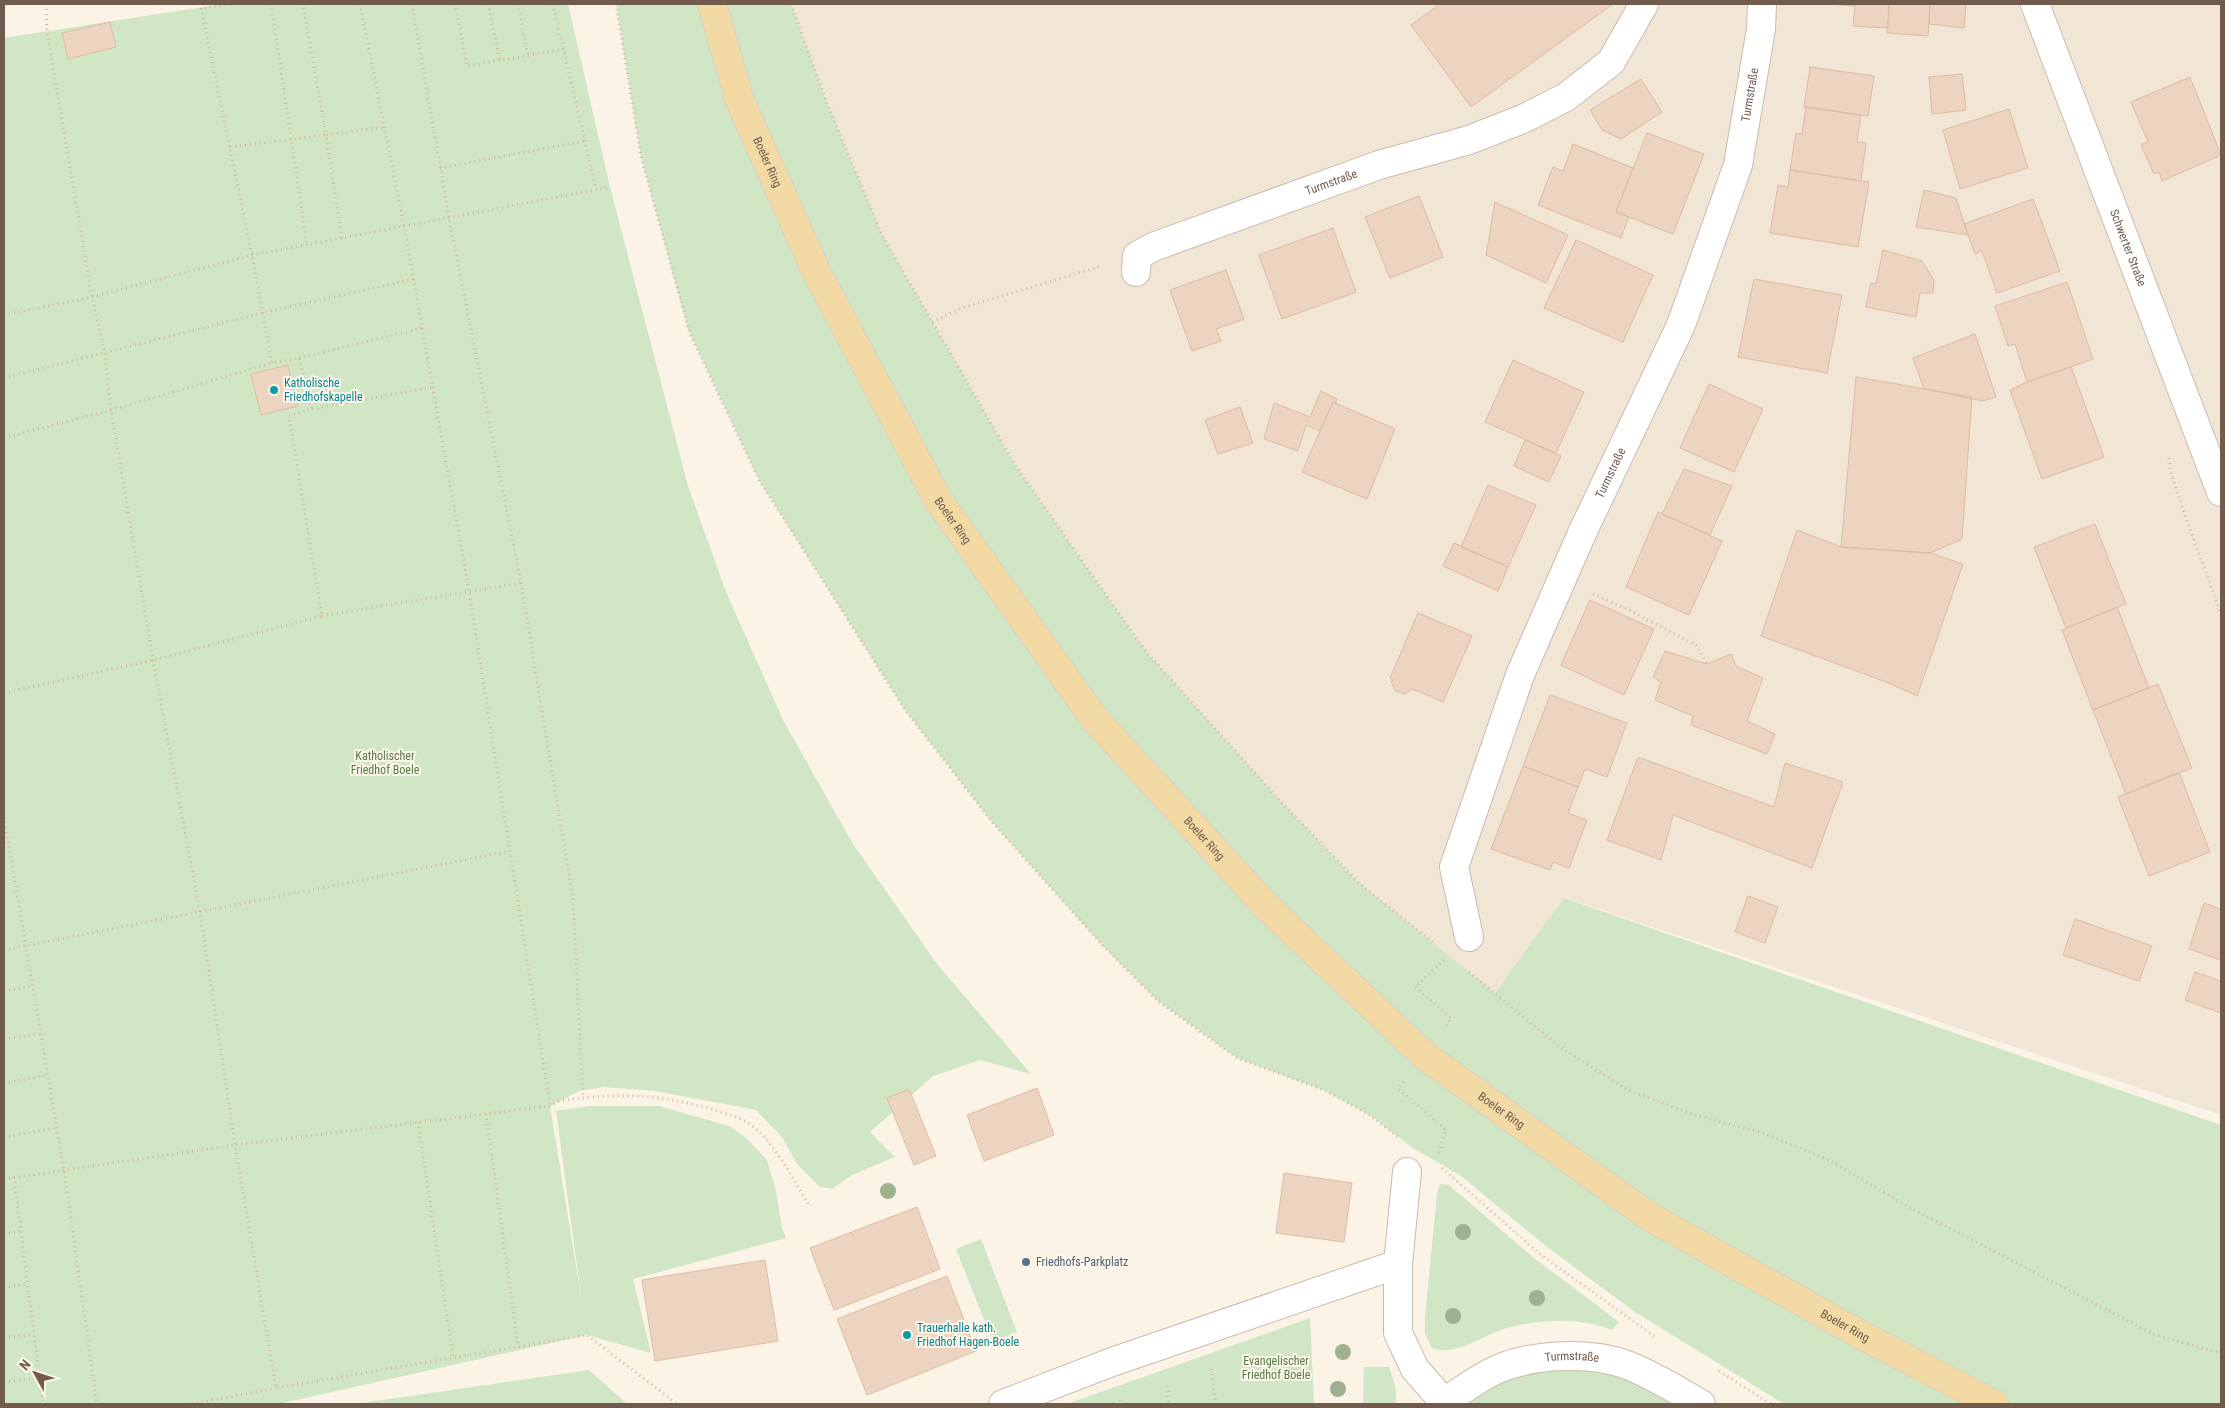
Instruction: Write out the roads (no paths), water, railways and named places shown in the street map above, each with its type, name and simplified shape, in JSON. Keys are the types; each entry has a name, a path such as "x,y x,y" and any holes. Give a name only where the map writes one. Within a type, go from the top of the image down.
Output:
{"main road":[{"name":"Boeler Ring","path":"712,4 740,101 817,273 938,500 1094,718 1264,905 1425,1056 1650,1217 1865,1337 1994,1404"}],"street":[{"name":"Turmstraße","path":"1136,264 1154,247 1379,165 1469,140 1525,118 1566,97 1611,62 1644,4"},
{"name":"Turmstraße","path":"1469,937 1454,867 1520,675 1561,582 1681,325 1734,175 1761,29 1762,4"},
{"name":"Schwerter Straße","path":"2035,4 2221,492"},
{"name":"Turmstraße","path":"1407,1172 1398,1264 1398,1334 1415,1369 1444,1404 1498,1369 1537,1359 1576,1355 1625,1364 1669,1385 1701,1404"},
{"path":"1003,1404 1112,1362 1398,1264"}],"place":[{"name":"Katholische Friedhofskapelle","path":"274,390"},
{"name":"Friedhofs-Parkplatz","path":"1026,1262"},
{"name":"Trauerhalle kath. Friedhof Hagen-Boele","path":"907,1335"}],"park label":[{"name":"Katholischer Friedhof Boele","path":"385,763"},
{"name":"Evangelischer Friedhof Boele","path":"1276,1368"}]}
